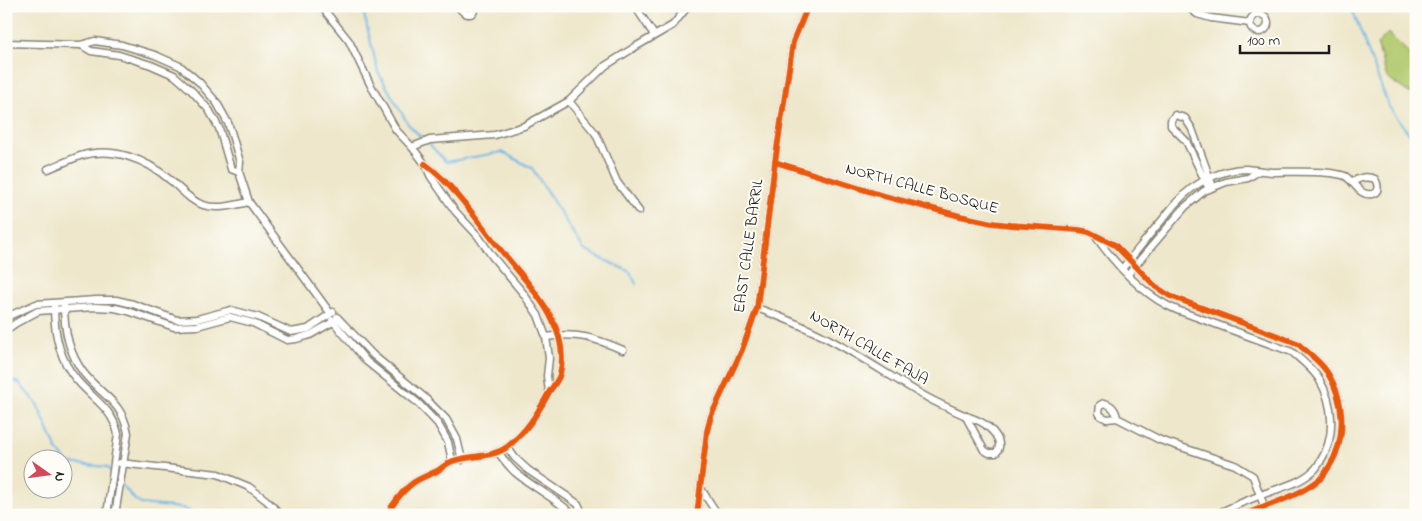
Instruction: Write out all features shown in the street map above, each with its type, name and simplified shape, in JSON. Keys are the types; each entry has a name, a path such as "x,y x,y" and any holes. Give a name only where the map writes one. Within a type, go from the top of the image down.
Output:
{"street":[{"path":"321,6 349,41 370,84 396,130 425,164 431,177 455,211 478,236 492,256 524,293 538,315 546,337 549,392"},
{"path":"458,6 464,13 470,14 473,13 476,6"},
{"path":"635,6 654,35"},
{"path":"412,147 430,140 495,135 524,126 569,101 605,66 673,25 688,6"},
{"name":"EAST CALLE BARRIL","path":"697,515 710,416 742,350 757,308 775,162 794,42 808,6"},
{"path":"1188,6 1197,14 1211,18 1250,23"},
{"path":"6,43 81,45 95,40 122,45 155,55 180,66 199,82 217,103 228,122 240,162 239,172 249,202 366,361 418,403 438,424 448,442 452,462"},
{"path":"81,45 91,51 119,55 174,75 209,110 219,128 231,169 239,172"},
{"path":"569,101 596,134 617,182 639,211"},
{"path":"1208,180 1186,141 1171,126 1175,115 1185,118 1192,129 1211,188"},
{"path":"48,169 82,156 113,153 150,165 181,191 202,205 218,207 249,202"},
{"name":"NORTH CALLE BOSQUE","path":"775,162 884,196 960,216 992,223 1079,230 1115,245 1156,287 1170,296 1297,343 1327,371 1334,386 1340,402 1342,418 1341,439 1335,457 1321,478 1297,494 1264,506"},
{"path":"386,515 397,498 413,483 452,462 498,452 507,446 523,432 536,416 560,376 562,357 558,335 549,313 531,285 465,203 438,173 425,164"},
{"path":"1122,268 1179,200 1200,183 1224,173 1245,169 1330,173 1344,176 1353,182"},
{"path":"1128,274 1185,207 1204,191 1226,182 1248,178 1259,171"},
{"path":"1096,236 1107,252 1150,295 1165,305 1292,352 1318,377 1325,390 1331,419 1330,437 1326,452 1314,470 1293,484 1216,515"},
{"path":"6,318 36,304 54,306 96,300 118,301 133,304 177,320 196,319 231,310 258,317 291,332 308,328 330,313"},
{"path":"64,305 115,308 174,327 197,326 230,317 253,323 287,340 310,335 336,320"},
{"path":"64,305 66,330 76,361 84,373 119,408 126,422 128,433 115,515"},
{"path":"6,330 30,314 54,306"},
{"path":"54,306 56,332 60,350 67,366 76,379 110,414 116,425 118,434 107,515"},
{"name":"NORTH CALLE FAJA","path":"757,308 799,324 826,337 930,399 978,419 989,427 997,437 999,450 996,453 989,453 984,450 965,415"},
{"path":"336,320 373,355 424,396 446,419 457,439 462,460"},
{"path":"546,337 572,334 606,343 623,350"},
{"path":"397,386 405,381"},
{"path":"1116,418 1160,440 1235,465 1252,476 1264,506 1244,515"},
{"path":"507,446 515,458 528,470 578,504 583,515"},
{"path":"498,452 515,472 561,504 573,515"},
{"path":"114,463 218,474 249,487 281,515"},
{"path":"701,489 718,515"}],"green space":[{"path":"1388,33 1416,60 1416,88 1411,94 1387,78 1377,44"}],"waterway":[{"path":"362,6 378,72 408,124 422,138"},
{"path":"1351,6 1389,107 1416,143"},
{"path":"430,145 446,162 502,152 532,168 584,250 630,272 636,284"},
{"path":"6,378 19,383 37,404 57,450 68,463 107,467 111,472"},
{"path":"122,485 141,504 182,508 198,515"}],"cycle path":[{"path":"697,515 707,431 711,416 742,350 757,308 775,162 793,42 808,6"},
{"path":"775,162 884,196 960,216 992,223 1089,232 1115,245 1156,287 1170,296 1297,343 1321,364 1333,383 1342,419 1339,444 1335,456 1320,479 1302,491 1244,515"},
{"path":"386,515 409,486 447,464 460,459 488,455 507,447 530,424 560,374 562,356 559,339 545,306 465,204 425,164"}]}
